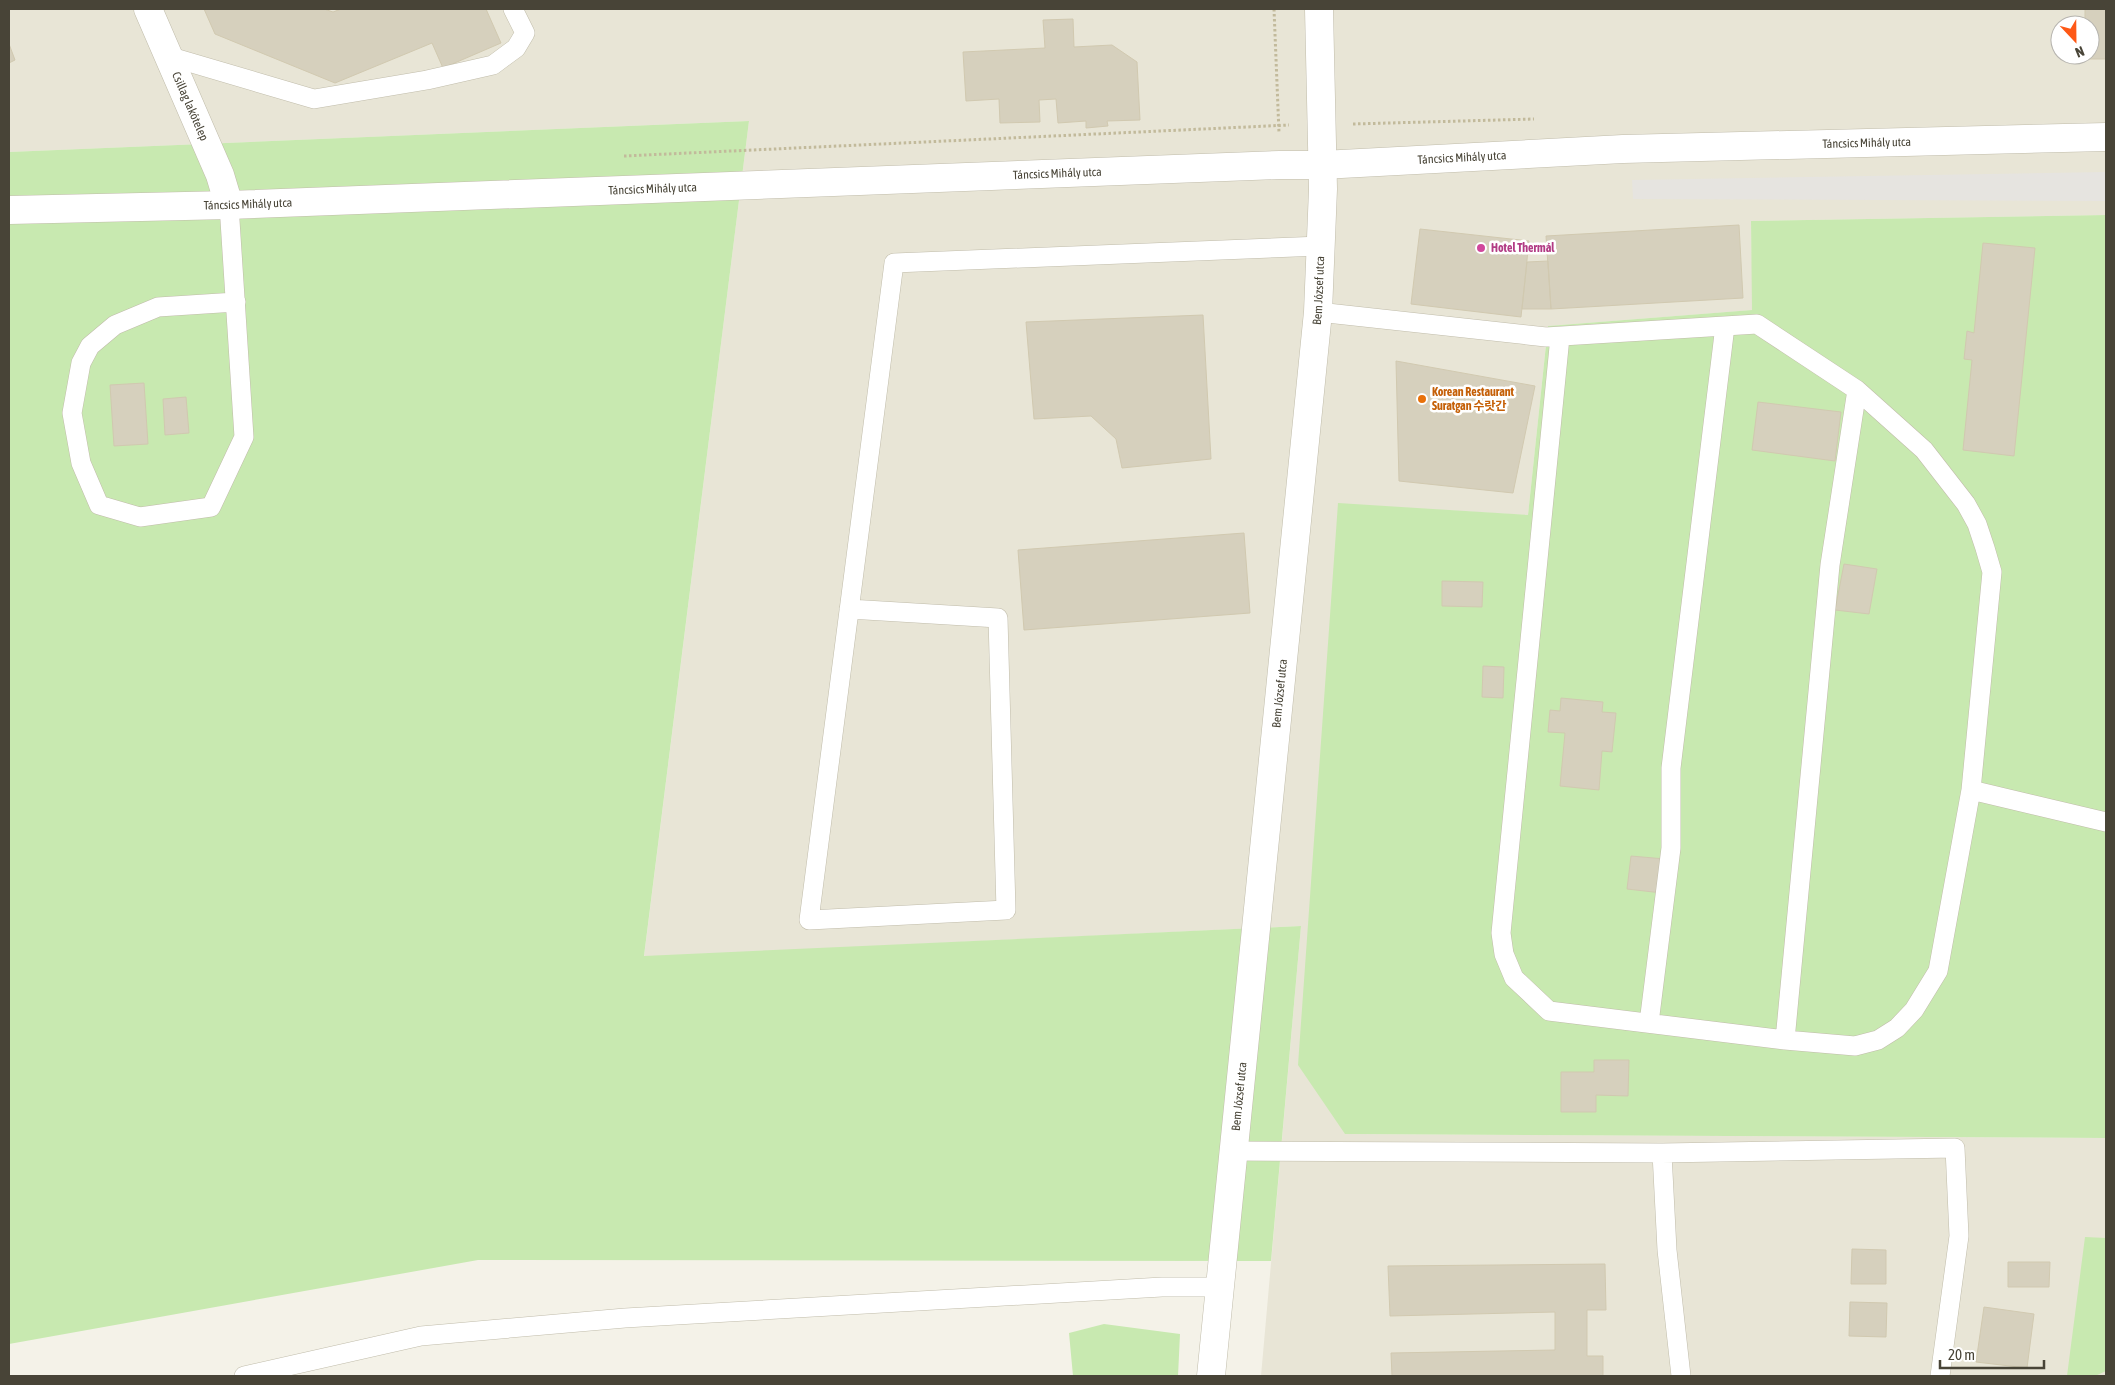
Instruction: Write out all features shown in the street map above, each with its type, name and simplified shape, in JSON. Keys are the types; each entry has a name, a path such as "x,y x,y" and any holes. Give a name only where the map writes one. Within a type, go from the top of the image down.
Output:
{"street":[{"name":"Csillag lakótelep","path":"148,9 220,174 229,205"},
{"name":"Bem József utca","path":"1211,1376 1318,312 1322,165 1320,9"},
{"name":"Táncsics Mihály utca","path":"9,210 229,205 1280,165 1322,165 1623,149 2106,137"}],"lane":[{"path":"168,56 314,99 426,80 493,65 516,48 525,33 513,9"},
{"path":"229,205 236,302 244,437 211,507 140,517 99,505 81,463 72,413 81,363 90,346 115,325 158,307 236,302"},
{"path":"849,609 998,618 1006,910 809,920 849,609 894,263 1321,246"},
{"path":"1318,312 1546,337 1757,324 1857,390 1924,450 1951,482 1977,524 1992,572 1972,790 1938,971 1914,1010 1897,1028 1878,1040 1855,1046 1785,1040 1548,1011 1514,978 1504,954 1502,923 1560,337"},
{"path":"1649,1023 1671,848 1671,768 1725,326"},
{"path":"1785,1040 1830,565 1857,390"},
{"path":"1972,790 2106,822"},
{"path":"1233,1151 1662,1153 1955,1148 1959,1236 1940,1376"},
{"path":"1662,1153 1667,1250 1681,1376"},
{"path":"244,1376 430,1335 635,1317 1152,1288 1219,1287"}],"path":[{"path":"1274,9 1280,165"},
{"path":"619,156 1278,125 1541,119"}],"shaded area":[{"path":"9,9 2106,9 2106,215 1751,221 1753,310 1548,326 1528,515 1338,504 1345,1134 2106,1138 2106,1376 1261,1376 1301,926 644,957 749,121 9,152"},
{"path":"2106,172 2106,201 1633,199 1632,180"}],"green space":[{"path":"749,121 644,956 1301,926 1271,1261 478,1260 9,1344 9,152"},
{"path":"2106,215 2106,1138 1345,1134 1298,1065 1338,503 1528,515 1548,326 1752,310 1751,221"},
{"path":"2085,1237 2106,1238 2106,1371 2095,1376 2067,1376"},
{"path":"1104,1324 1180,1334 1178,1376 1073,1376 1069,1333"}],"building":[{"path":"204,9 324,9 333,12 341,9 486,9 501,43 443,68 432,43 335,83 215,34"},
{"path":"2085,9 2106,9 2106,59 2100,59 2100,15 2085,15"},
{"path":"1073,19 1074,47 1112,45 1137,62 1140,120 1107,121 1108,126 1086,128 1086,121 1058,123 1056,99 1039,100 1040,122 1000,123 999,99 966,101 963,52 1045,48 1043,20"},
{"path":"9,44 15,60 9,63"},
{"path":"1739,225 1743,298 1551,309 1546,236"},
{"path":"1420,229 1529,241 1521,317 1411,304"},
{"path":"1983,243 2035,248 2014,456 1963,450 1972,360 1964,359 1967,331 1974,333"},
{"path":"1548,261 1551,309 1522,309 1527,262"},
{"path":"1203,315 1211,459 1122,468 1116,439 1091,416 1034,419 1026,322"},
{"path":"1396,361 1535,386 1513,493 1399,481"},
{"path":"144,383 148,444 114,446 110,385"},
{"path":"186,397 189,433 165,435 163,399"},
{"path":"1758,402 1841,412 1835,461 1752,450"},
{"path":"1244,533 1250,613 1024,630 1018,550"},
{"path":"1844,564 1877,569 1869,614 1835,610"},
{"path":"1442,581 1483,582 1482,607 1442,606"},
{"path":"1483,666 1504,667 1503,698 1482,697"},
{"path":"1561,698 1603,702 1602,712 1616,713 1612,752 1602,751 1599,790 1560,786 1565,733 1548,732 1550,710 1560,711"},
{"path":"1631,856 1665,859 1662,893 1627,889"},
{"path":"1594,1060 1629,1060 1628,1096 1596,1095 1596,1112 1561,1112 1561,1072 1594,1072"},
{"path":"1852,1249 1886,1250 1886,1284 1851,1284"},
{"path":"2008,1262 2050,1262 2049,1287 2008,1287"},
{"path":"1605,1264 1606,1310 1587,1310 1587,1356 1603,1356 1603,1376 1392,1376 1391,1353 1555,1350 1555,1312 1390,1316 1388,1266"},
{"path":"1850,1302 1887,1303 1886,1337 1849,1336"},
{"path":"1984,1307 2034,1314 2027,1368 1976,1362"}],"place":[{"name":"Hotel Thermál","path":"1481,248"},
{"name":"Korean Restaurant Suratgan 수랏간","path":"1422,399"}]}
